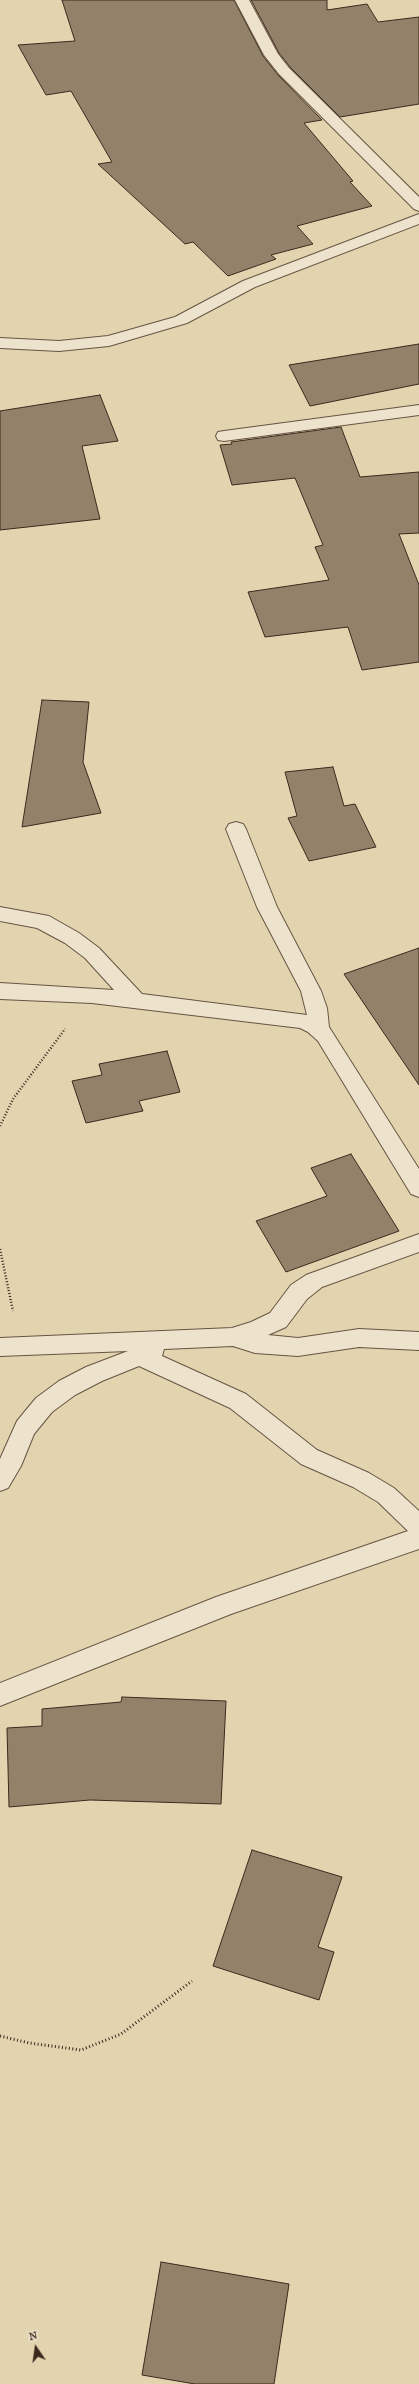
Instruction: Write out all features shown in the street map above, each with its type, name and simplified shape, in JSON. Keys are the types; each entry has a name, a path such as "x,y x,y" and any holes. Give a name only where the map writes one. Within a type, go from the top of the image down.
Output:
{"street":[{"path":"242,0 271,54 284,71 419,206"},
{"path":"0,343 59,346 109,341 181,320 249,284 419,218"},
{"path":"224,436 419,410"},
{"path":"236,829 267,907 311,991 317,1008 318,1029"},
{"path":"0,914 42,921 72,938 92,953 136,1000"},
{"path":"0,991 92,995 303,1021 318,1029 325,1035 419,1188"},
{"path":"10,1347 232,1337 257,1330 278,1320 299,1292 314,1281 419,1243"},
{"path":"232,1337 255,1344 298,1347 359,1338 419,1341"},
{"path":"0,1481 9,1466 25,1428 44,1405 67,1388 180,1339"},
{"path":"140,1356 238,1401 309,1457 361,1480 386,1495 419,1526"},
{"path":"0,1695 225,1605 419,1538"}],"path":[{"path":"0,1126 13,1099 92,995"},
{"path":"0,1249 10,1347"},
{"path":"0,2036 29,2043 81,2050 121,2034 192,1981"}],"building":[{"path":"62,0 234,0 263,56 278,75 322,120 304,123 353,181 350,182 372,206 297,226 313,244 271,255 276,259 228,276 193,242 185,244 98,164 112,162 71,91 46,95 18,45 75,41"},
{"path":"251,0 327,0 327,10 367,4 378,22 419,17 419,104 340,117 290,67 279,53"},
{"path":"419,344 419,384 310,406 289,365"},
{"path":"100,395 118,441 82,446 100,519 0,530 0,411"},
{"path":"341,427 360,477 419,472 419,533 399,534 419,585 419,662 362,670 348,627 265,637 248,592 329,580 315,547 323,545 295,478 232,485 220,445 232,444 231,442"},
{"path":"42,700 89,702 83,762 101,813 22,827"},
{"path":"333,767 344,806 355,804 376,847 309,861 288,818 297,816 285,772"},
{"path":"419,948 419,1085 344,974"},
{"path":"167,1051 180,1092 139,1101 143,1111 86,1123 72,1081 102,1075 99,1064"},
{"path":"351,1154 399,1231 286,1272 256,1221 327,1196 311,1168"},
{"path":"122,1697 226,1701 221,1804 90,1800 9,1807 7,1728 42,1726 42,1709 121,1702"},
{"path":"252,1850 342,1877 318,1947 334,1952 319,2000 213,1966"},
{"path":"161,2262 289,2284 274,2384 195,2384 142,2375"}]}
